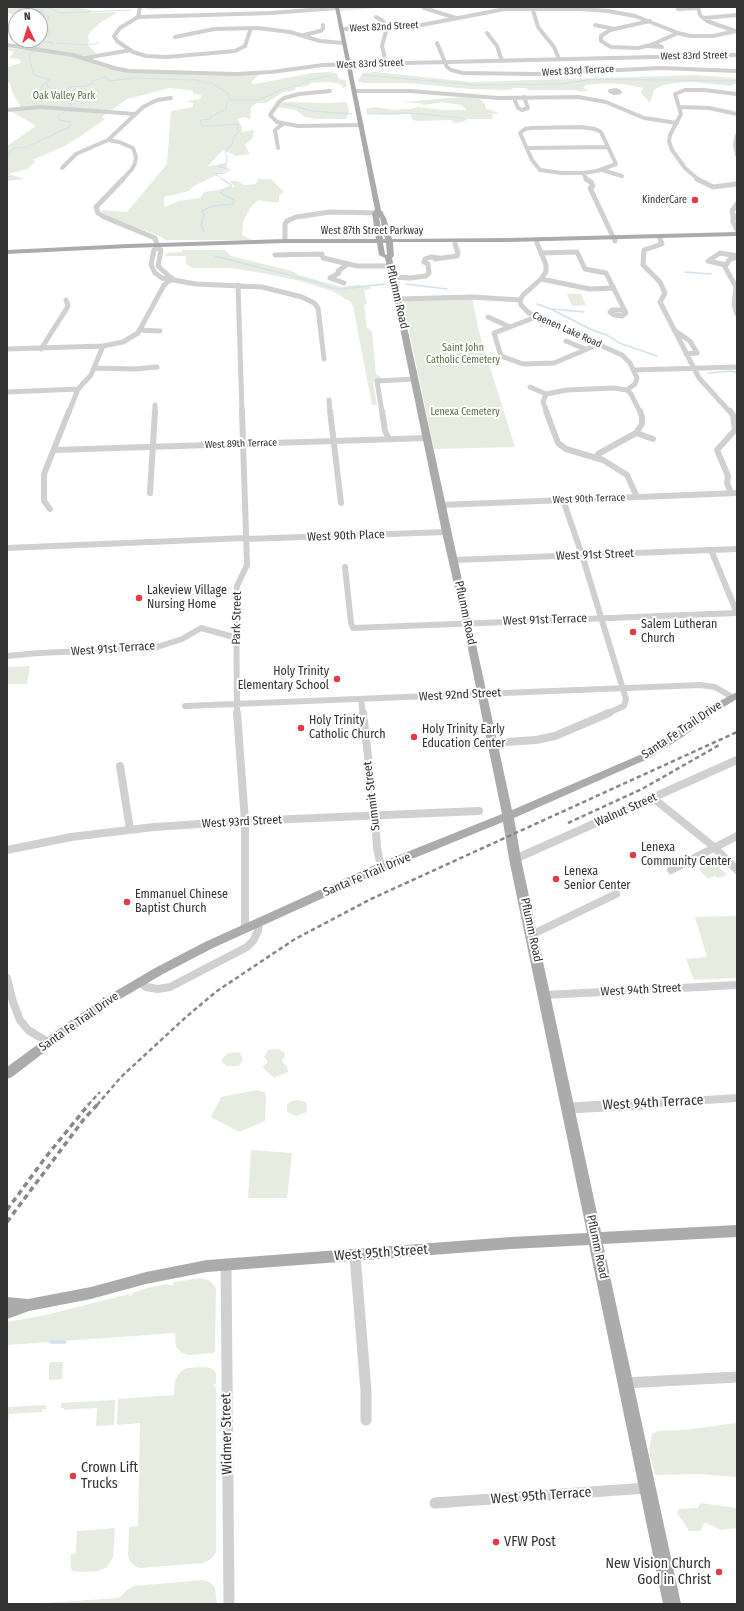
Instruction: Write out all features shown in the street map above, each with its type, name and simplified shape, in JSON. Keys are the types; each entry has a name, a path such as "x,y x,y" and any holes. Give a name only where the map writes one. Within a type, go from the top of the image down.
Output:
{"main road":[{"path":"337,7 378,212 380,243 383,256 388,257 391,256 389,243 378,212"},
{"name":"West 87th Street Parkway","path":"7,255 157,246 380,243 537,243 614,239 737,236"},
{"name":"West 87th Street Parkway","path":"389,243 737,236"},
{"path":"230,246 277,244 285,241"},
{"name":"West 87th Street Parkway","path":"7,252 285,241 380,243"},
{"name":"Pflumm Road","path":"388,257 415,379 446,532 454,560 468,624 508,816 515,859 569,1108 672,1604"},
{"name":"Santa Fe Trail Drive","path":"7,1074 48,1042 102,1005 139,982 209,945 381,868 508,816 646,756 680,734 718,706 735,696"},
{"name":"West 95th Street","path":"7,1313 29,1305 91,1293 176,1272 226,1264 356,1256 480,1245 737,1231"},
{"name":"West 95th Street","path":"7,1303 29,1305"}],"street":[{"path":"138,17 140,7"},
{"path":"253,7 253,13"},
{"path":"251,28 245,46 235,51 160,57 141,55 117,41 114,36 120,28 138,17 253,13 337,7"},
{"path":"484,7 494,11"},
{"path":"424,8 456,18"},
{"path":"532,8 538,27 554,47 559,59"},
{"name":"West 82nd Street","path":"341,29 418,26 494,11 532,8 580,8 618,13 650,21 678,33 709,37 736,31"},
{"path":"678,9 698,8 700,15 717,26 736,31"},
{"path":"704,18 737,15"},
{"path":"376,16 385,23 387,28 382,46 389,64"},
{"path":"650,21 614,29 603,34 600,38 602,43 610,47 633,49 650,45 678,33"},
{"path":"7,25 7,32"},
{"path":"303,36 320,31 323,28 323,25"},
{"path":"595,25 614,29"},
{"name":"West 82nd Street","path":"175,37 210,30 251,28 281,30 320,41 344,43"},
{"path":"487,33 496,46 502,61"},
{"path":"709,37 713,41"},
{"path":"314,44 320,41"},
{"path":"437,43 444,62"},
{"name":"West 83rd Street","path":"7,45 47,50 85,58 114,68 145,72 248,74 349,64 737,55"},
{"path":"85,58 131,50"},
{"name":"West 83rd Terrace","path":"444,62 449,69 456,72 486,74 548,73 645,68 737,71"},
{"path":"737,94 712,90 685,90 678,92 675,95 680,107 680,114 669,140 672,150 691,174 708,186 714,187 737,184"},
{"path":"732,93 737,90"},
{"path":"330,91 300,94 281,100 270,115 274,120 283,124 304,126 361,122"},
{"path":"354,92 410,91 514,98 569,97 598,100 615,105 637,116 677,123"},
{"path":"598,100 613,93"},
{"path":"62,168 76,154 108,140 143,107 156,100 171,98"},
{"path":"514,98 518,108 526,109 528,108 524,98"},
{"path":"7,110 33,107 135,114"},
{"path":"680,107 710,108 737,114"},
{"path":"278,148 276,130 283,124"},
{"path":"580,127 595,129 600,132 616,164 602,170 583,173 544,171 534,164 527,148 520,133 531,128 580,127"},
{"path":"737,135 735,144 737,155"},
{"path":"108,140 119,142 132,148 136,157 132,169 96,207 98,213 104,217 155,238 157,246 161,250 158,264 159,268 173,280"},
{"path":"527,148 608,146"},
{"path":"602,170 622,176"},
{"path":"541,178 544,171"},
{"path":"583,173 587,180 583,182 585,187 590,188 614,239"},
{"path":"737,204 732,210 735,217 733,222 737,230"},
{"path":"285,241 285,224 287,221 296,217 324,212 378,212"},
{"path":"660,239 662,242 660,246 644,250 643,265 660,282 665,293 660,302 693,368 704,385 726,406 734,418 735,430 717,450 727,473 727,483 734,493"},
{"path":"537,243 547,268 541,279 590,289 614,288"},
{"path":"394,281 426,276 429,273 428,264 424,262 425,259 453,258 457,256 458,253 455,244"},
{"path":"157,246 154,250 151,266 152,269 162,278 202,285 262,287 308,299 317,306 324,359"},
{"path":"541,253 577,252 585,270 606,273 624,310"},
{"path":"726,266 708,261 720,252 737,256"},
{"path":"275,255 322,254 323,258 357,266 390,266"},
{"path":"737,256 729,260 726,266 726,270 736,287 734,309 737,314"},
{"path":"330,278 339,273 338,271 348,264"},
{"path":"152,269 159,268"},
{"path":"323,276 344,283"},
{"name":"Caenen Lake Road","path":"541,279 523,295 520,300 524,309 536,317 622,355 634,370"},
{"path":"7,349 103,346 122,342 136,335 164,285 173,280"},
{"name":"Park Street","path":"238,285 247,540 247,565 237,586 236,594 237,705 245,821 245,928"},
{"path":"398,299 472,297 520,300"},
{"path":"41,349 67,308 68,305 66,300"},
{"path":"488,317 510,327"},
{"path":"536,317 494,333 502,356 523,364 554,362 599,344"},
{"path":"673,329 690,341 698,353 686,354"},
{"path":"139,330 160,330"},
{"path":"566,341 585,350"},
{"path":"50,509 44,500 44,479 78,389 88,378 94,368 103,346"},
{"path":"94,368 134,369 157,367"},
{"path":"627,390 637,381 634,370 737,367"},
{"path":"389,439 385,431 378,381 415,379"},
{"path":"530,387 546,394 567,390 614,388 627,390 631,394 642,420 642,424 636,433 598,454 596,458"},
{"path":"7,392 78,389"},
{"path":"546,394 544,402 558,443 573,452 596,458 627,475 637,497"},
{"path":"329,400 341,503"},
{"path":"150,493 155,405"},
{"path":"636,433 653,439"},
{"name":"West 89th Terrace","path":"54,450 427,438"},
{"name":"West 90th Terrace","path":"441,505 734,493"},
{"path":"492,743 536,740 555,736 624,706 627,702 600,618 582,555 563,500"},
{"name":"West 90th Place","path":"7,548 168,542 180,543 446,532"},
{"name":"West 91st Street","path":"454,560 737,549"},
{"path":"711,550 737,613"},
{"name":"West 91st Terrace","path":"345,567 351,623 353,628 737,613"},
{"name":"West 91st Terrace","path":"7,656 39,653 154,648 182,639 201,628 237,638"},
{"name":"West 92nd Street","path":"185,706 700,685 715,688 735,696"},
{"name":"Summit Street","path":"360,700 375,816 377,848 381,868"},
{"name":"Walnut Street","path":"515,859 737,760"},
{"path":"120,766 130,830"},
{"path":"653,798 714,847 737,870"},
{"name":"West 93rd Street","path":"7,850 71,837 130,830 245,821 479,811"},
{"path":"671,870 737,836"},
{"path":"532,935 616,894"},
{"path":"139,982 146,987 158,989 170,987 247,947 253,941 258,932 260,922"},
{"path":"7,978 13,1002 20,1020 28,1030 48,1042"},
{"name":"West 94th Street","path":"545,995 737,984"},
{"name":"West 94th Terrace","path":"569,1108 737,1098"},
{"path":"356,1256 366,1391 366,1420"},
{"name":"Widmer Street","path":"226,1264 229,1604"},
{"path":"625,1382 737,1377"},
{"name":"West 95th Terrace","path":"435,1503 647,1488"}],"green space":[{"path":"73,7 91,10 91,13 118,12 100,23 90,32 88,36 88,45 97,54 84,56 35,48 48,48 48,8 8,8 8,13 7,8"},
{"path":"339,7 389,7 340,11"},
{"name":"Oak Valley Park","path":"9,48 63,54 124,71 259,74 251,83 254,84 313,73 337,73 339,79 345,80 347,86 341,89 343,86 337,83 311,83 307,86 296,87 294,91 283,92 266,103 257,103 251,107 250,120 245,117 237,119 242,127 242,132 254,130 253,137 245,145 250,154 236,156 223,150 208,166 227,164 227,170 194,186 189,191 164,197 164,207 179,201 200,198 204,192 235,187 230,181 238,181 244,185 256,184 258,179 271,179 284,192 279,196 279,202 258,200 250,208 243,222 242,233 243,236 253,240 166,240 157,235 110,218 101,210 127,212 167,164 171,111 193,107 193,103 186,101 200,99 201,95 193,94 193,91 190,90 170,88 127,99 102,117 105,119 81,136 63,147 32,160 36,161 28,169 8,174 25,179 7,181 7,146 36,126 9,110 21,108 12,92 10,83 7,83 7,67 21,63 19,59 9,58 14,52 7,50"},
{"path":"376,72 471,82 696,75 733,78 737,79 737,83 730,86 693,82 674,83 661,86 654,90 650,103 641,93 643,88 622,84 607,83 586,85 583,88 590,90 580,92 576,90 528,90 526,88 514,88 509,90 469,89 408,83 363,83 358,81 362,73"},
{"path":"462,97 480,99 485,104 486,109 500,113 492,114 493,119 467,119 463,122 454,123 451,120 413,120 410,114 387,115 367,113 366,109 375,107 396,110 418,107 442,110 467,110 461,105 442,102 424,105 420,103 403,102"},
{"path":"282,102 347,102 349,111 346,119 317,119 305,117 296,110 276,107"},
{"path":"182,250 225,250 231,256 292,271 299,275 341,287 357,285 369,286 371,289 364,290 367,304 364,305 367,328 372,331 376,374 382,378 373,382 377,405 372,405 351,302 332,291 300,281 230,268 193,268 186,264 186,256 164,256 167,253 182,252"},
{"path":"567,294 581,294 586,305 572,306"},
{"path":"472,298 479,332 515,447 434,449 403,302 407,300"},
{"path":"30,666 27,684 7,684 7,667"},
{"path":"713,861 727,875 718,878 715,876 708,879 698,869"},
{"path":"737,916 737,978 694,980 686,959 707,957 695,917"},
{"path":"279,1049 285,1053 285,1057 282,1059 284,1064 287,1066 288,1072 274,1078 264,1069 263,1066 267,1063 267,1060 264,1057 268,1050"},
{"path":"240,1052 243,1060 238,1066 227,1066 222,1062 222,1059 228,1053"},
{"path":"257,1090 264,1092 266,1096 265,1121 239,1132 211,1117 221,1097"},
{"path":"297,1100 306,1102 307,1112 296,1116 287,1112 287,1105 291,1101"},
{"path":"251,1150 292,1153 287,1198 248,1198"},
{"path":"201,1278 210,1281 216,1288 215,1351 213,1353 188,1355 182,1353 176,1347 175,1333 7,1345 7,1322 46,1315 129,1294 130,1296 132,1293 147,1288 166,1284 173,1286 173,1283 175,1282"},
{"path":"51,1362 63,1362 62,1379 49,1380 49,1364"},
{"path":"205,1367 213,1369 216,1373 216,1384 214,1384 214,1386 216,1387 216,1552 212,1558 204,1563 140,1568 131,1563 128,1556 129,1527 138,1526 140,1423 117,1425 118,1399 174,1395 175,1381 180,1372 187,1368"},
{"path":"115,1400 114,1425 96,1426 97,1408 64,1410 64,1408 61,1408 61,1403"},
{"path":"46,1405 46,1409 42,1409 42,1412 9,1414 7,1433 7,1407"},
{"path":"737,1423 737,1477 699,1474 655,1475 649,1451 652,1434 658,1431 684,1430"},
{"path":"700,1503 737,1508 737,1528 720,1530 705,1522 700,1531 689,1531 677,1513 679,1509 698,1508"},
{"path":"115,1528 113,1557 107,1567 98,1571 82,1572 73,1571 71,1569 71,1554 76,1553 77,1531"},
{"path":"203,1580 210,1582 215,1587 217,1604 29,1604 119,1598 127,1590 134,1586"}],"waterway":[{"path":"7,156 14,148 27,147 67,128 71,125 70,122 60,120 57,116 67,111 73,103 89,96 89,94 55,96 39,91 44,84 50,80 34,75 29,56 49,34 49,29 44,25 49,17 40,11 47,7 60,13 131,10"},
{"path":"147,9 184,7"},
{"path":"48,42 53,43"},
{"path":"57,43 88,45 99,43"},
{"path":"231,100 259,100 283,89 300,85 309,80 334,75"},
{"path":"364,75 477,85 562,84 594,79 737,81"},
{"path":"47,83 47,86 55,91 64,91 69,87 86,86 93,83 92,81 106,77 110,81 135,78 197,80 203,83 212,83 229,94 228,96 231,100"},
{"path":"223,180 215,174 225,173 230,170 217,166 227,163 227,155 225,152 233,143 232,139 239,131 237,129 239,124 209,126 201,125 200,123 201,120 211,119 210,117 226,109 227,103 231,100"},
{"path":"285,104 313,111 352,114"},
{"path":"367,114 409,113 464,118"},
{"path":"204,232 201,225 204,215 202,211 212,206 233,204 234,200 221,193 224,189 231,187 231,185 222,179"},
{"path":"215,256 319,283 331,288 342,289 385,284"},
{"path":"685,272 711,274"},
{"path":"406,284 447,289"},
{"path":"537,304 551,309 592,330 607,335 619,343 657,356"},
{"path":"553,309 584,312"},
{"path":"708,373 732,371 737,373"},
{"path":"51,1342 65,1342"}],"railway":[{"path":"97,1105 121,1077 186,1017 217,991 295,939 371,899 737,732"},
{"path":"568,823 642,789 721,744"},
{"path":"88,1105 100,1092"},
{"path":"7,1210 45,1158 89,1104"},
{"path":"7,1222 84,1119 98,1104"}],"place":[{"name":"KinderCare","path":"695,200"},
{"name":"Lakeview Village Nursing Home","path":"139,598"},
{"name":"Salem Lutheran Church","path":"633,632"},
{"name":"Holy Trinity Elementary School","path":"337,679"},
{"name":"Holy Trinity Catholic Church","path":"301,728"},
{"name":"Holy Trinity Early Education Center","path":"414,737"},
{"name":"Lenexa Community Center","path":"633,855"},
{"name":"Lenexa Senior Center","path":"556,879"},
{"name":"Emmanuel Chinese Baptist Church","path":"127,902"},
{"name":"Crown Lift Trucks","path":"73,1476"},
{"name":"VFW Post","path":"496,1542"},
{"name":"New Vision Church God in Christ","path":"719,1572"}],"park label":[{"name":"Saint John Catholic Cemetery","path":"463,354"},
{"name":"Lenexa Cemetery","path":"465,412"}]}
